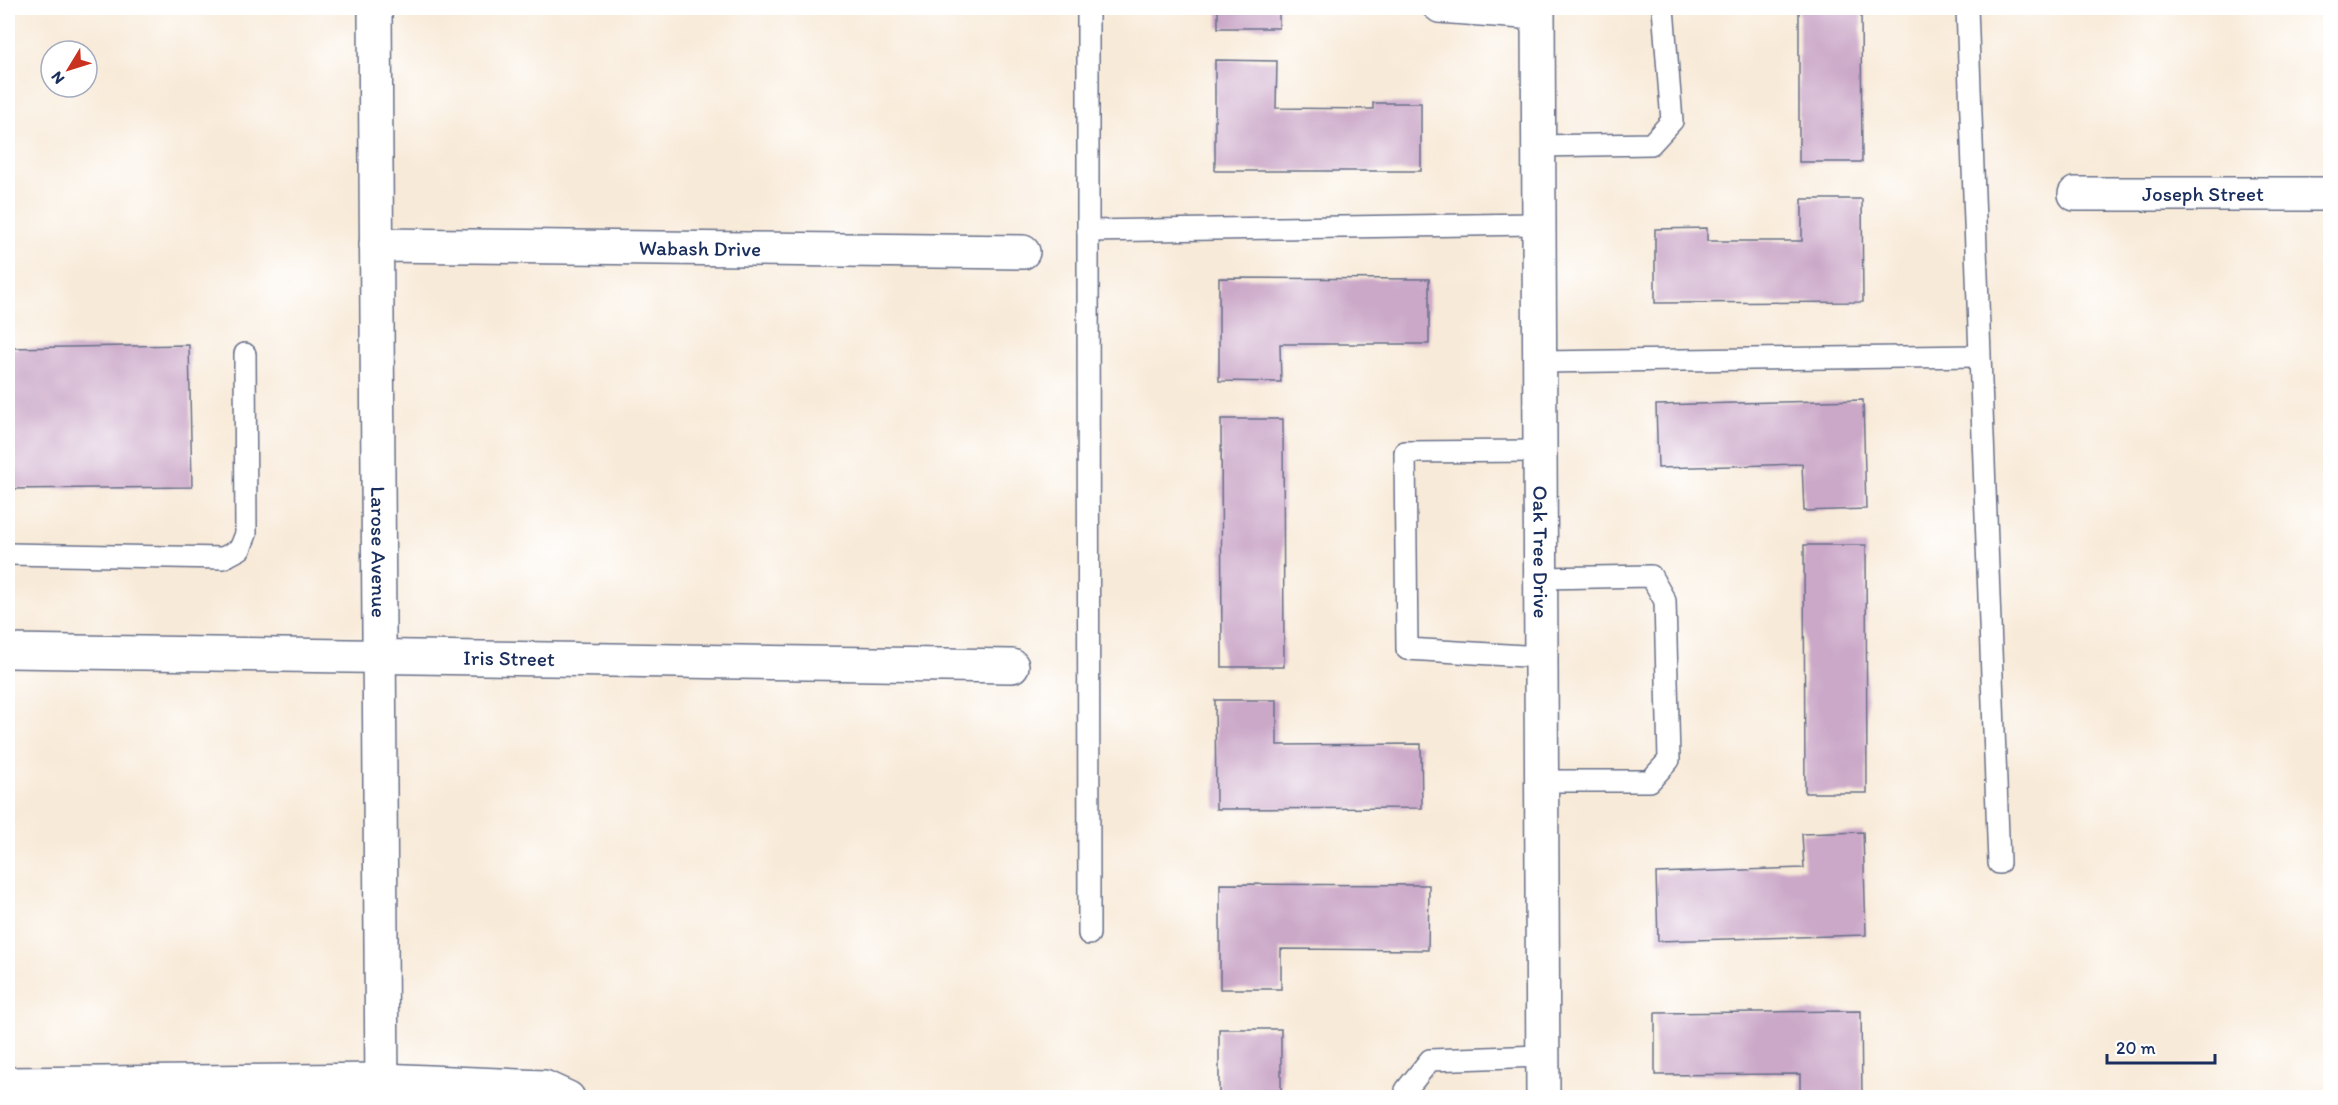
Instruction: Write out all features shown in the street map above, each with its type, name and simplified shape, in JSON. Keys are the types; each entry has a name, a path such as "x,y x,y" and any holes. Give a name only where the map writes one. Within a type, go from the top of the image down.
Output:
{"street":[{"name":"Larose Avenue","path":"375,8 382,1089"},
{"name":"Oak Tree Drive","path":"1538,13 1543,1098"},
{"name":"Joseph Street","path":"2075,194 2331,194"},
{"name":"Wabash Drive","path":"376,245 1023,252"},
{"name":"Iris Street","path":"8,651 1012,666"},
{"path":"8,1084 382,1089 544,1087 568,1098"}],"lane":[{"path":"1088,8 1089,934"},
{"path":"1433,8 1438,12 1538,13"},
{"path":"1539,146 1651,144 1665,129 1672,121 1664,8"},
{"path":"1967,8 1978,356 1999,863"},
{"path":"1088,231 1539,224"},
{"path":"8,554 223,558 240,549 246,534 246,354"},
{"path":"1540,362 1978,356"},
{"path":"1540,451 1405,452 1405,463 1407,649 1541,657"},
{"path":"1541,578 1651,576 1665,601 1669,760 1650,781 1542,781"},
{"path":"1406,1098 1406,1090 1430,1060 1542,1056"}],"building":[{"path":"1218,8 1279,8 1279,28 1218,28"},
{"path":"1799,8 1861,8 1862,162 1799,162"},
{"path":"1215,60 1277,61 1276,108 1373,109 1373,103 1421,103 1421,171 1215,171"},
{"path":"1802,199 1862,199 1863,302 1655,303 1655,229 1707,228 1707,241 1802,241"},
{"path":"1219,278 1429,279 1429,344 1280,344 1281,382 1219,381"},
{"path":"189,345 192,487 8,489 8,348"},
{"path":"1863,400 1866,509 1804,511 1802,464 1658,468 1656,405"},
{"path":"1221,419 1283,419 1284,667 1222,667"},
{"path":"1804,545 1866,545 1867,793 1805,793"},
{"path":"1215,700 1277,700 1277,745 1421,744 1422,808 1216,809"},
{"path":"1863,832 1866,935 1658,941 1656,873 1804,868 1802,834"},
{"path":"1220,884 1429,885 1428,950 1281,949 1281,989 1220,989"},
{"path":"1861,1011 1862,1098 1800,1098 1800,1074 1655,1075 1655,1013"},
{"path":"1219,1029 1281,1029 1281,1098 1219,1098"}]}
